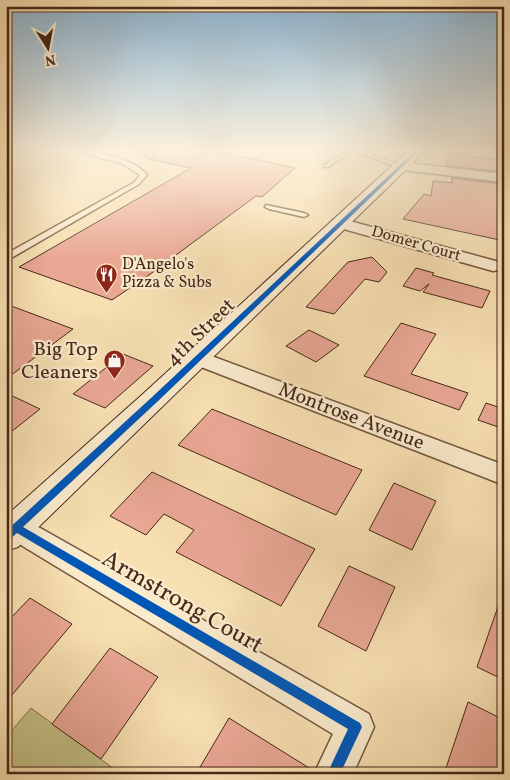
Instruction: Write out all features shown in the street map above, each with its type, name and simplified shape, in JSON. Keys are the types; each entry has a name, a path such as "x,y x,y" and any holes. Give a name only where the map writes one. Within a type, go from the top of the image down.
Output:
{"street":[{"name":"4th Street","path":"11,532 198,358 377,187"},
{"name":"Domer Court","path":"340,223 494,266"},
{"name":"Montrose Avenue","path":"198,358 504,475"},
{"name":"Armstrong Court","path":"11,532 330,710 356,727 333,774"}],"lane":[{"path":"6,258 129,187"},
{"path":"269,207 304,215"}],"shaded area":[{"path":"31,708 121,774 6,774 6,737"}],"building":[{"path":"157,187 273,187 262,197 256,196 112,300 19,267"},
{"path":"432,187 504,187 504,241 403,219 424,194 431,196"},
{"path":"372,257 387,272 379,282 365,279 334,314 306,307 348,262"},
{"path":"416,268 434,273 432,275 490,291 482,308 423,292 429,284 420,291 403,286"},
{"path":"6,304 73,329 6,379"},
{"path":"401,323 436,334 411,374 468,393 459,410 364,376"},
{"path":"309,330 339,345 316,362 286,346"},
{"name":"Big Top Cleaners","path":"123,354 153,366 105,408 73,394"},
{"path":"6,393 40,409 6,436"},
{"path":"486,403 504,409 504,429 478,420"},
{"path":"212,409 362,470 336,515 178,445"},
{"path":"152,472 315,549 281,606 176,552 194,530 164,514 146,535 110,516"},
{"path":"394,483 436,501 412,550 369,530"},
{"path":"349,566 395,587 366,651 318,626"},
{"path":"30,598 72,624 6,702 6,623"},
{"path":"501,598 504,599 504,680 477,667"},
{"path":"110,648 158,677 101,759 52,724"},
{"path":"468,702 504,720 504,774 444,774"},
{"path":"229,718 314,771 312,774 196,774"}],"cycle path":[{"path":"6,537 379,187"},
{"path":"16,528 356,727 333,774"}],"place":[{"name":"D'Angelo's Pizza & Subs","path":"106,293"},
{"name":"Big Top Cleaners","path":"114,380"}]}
